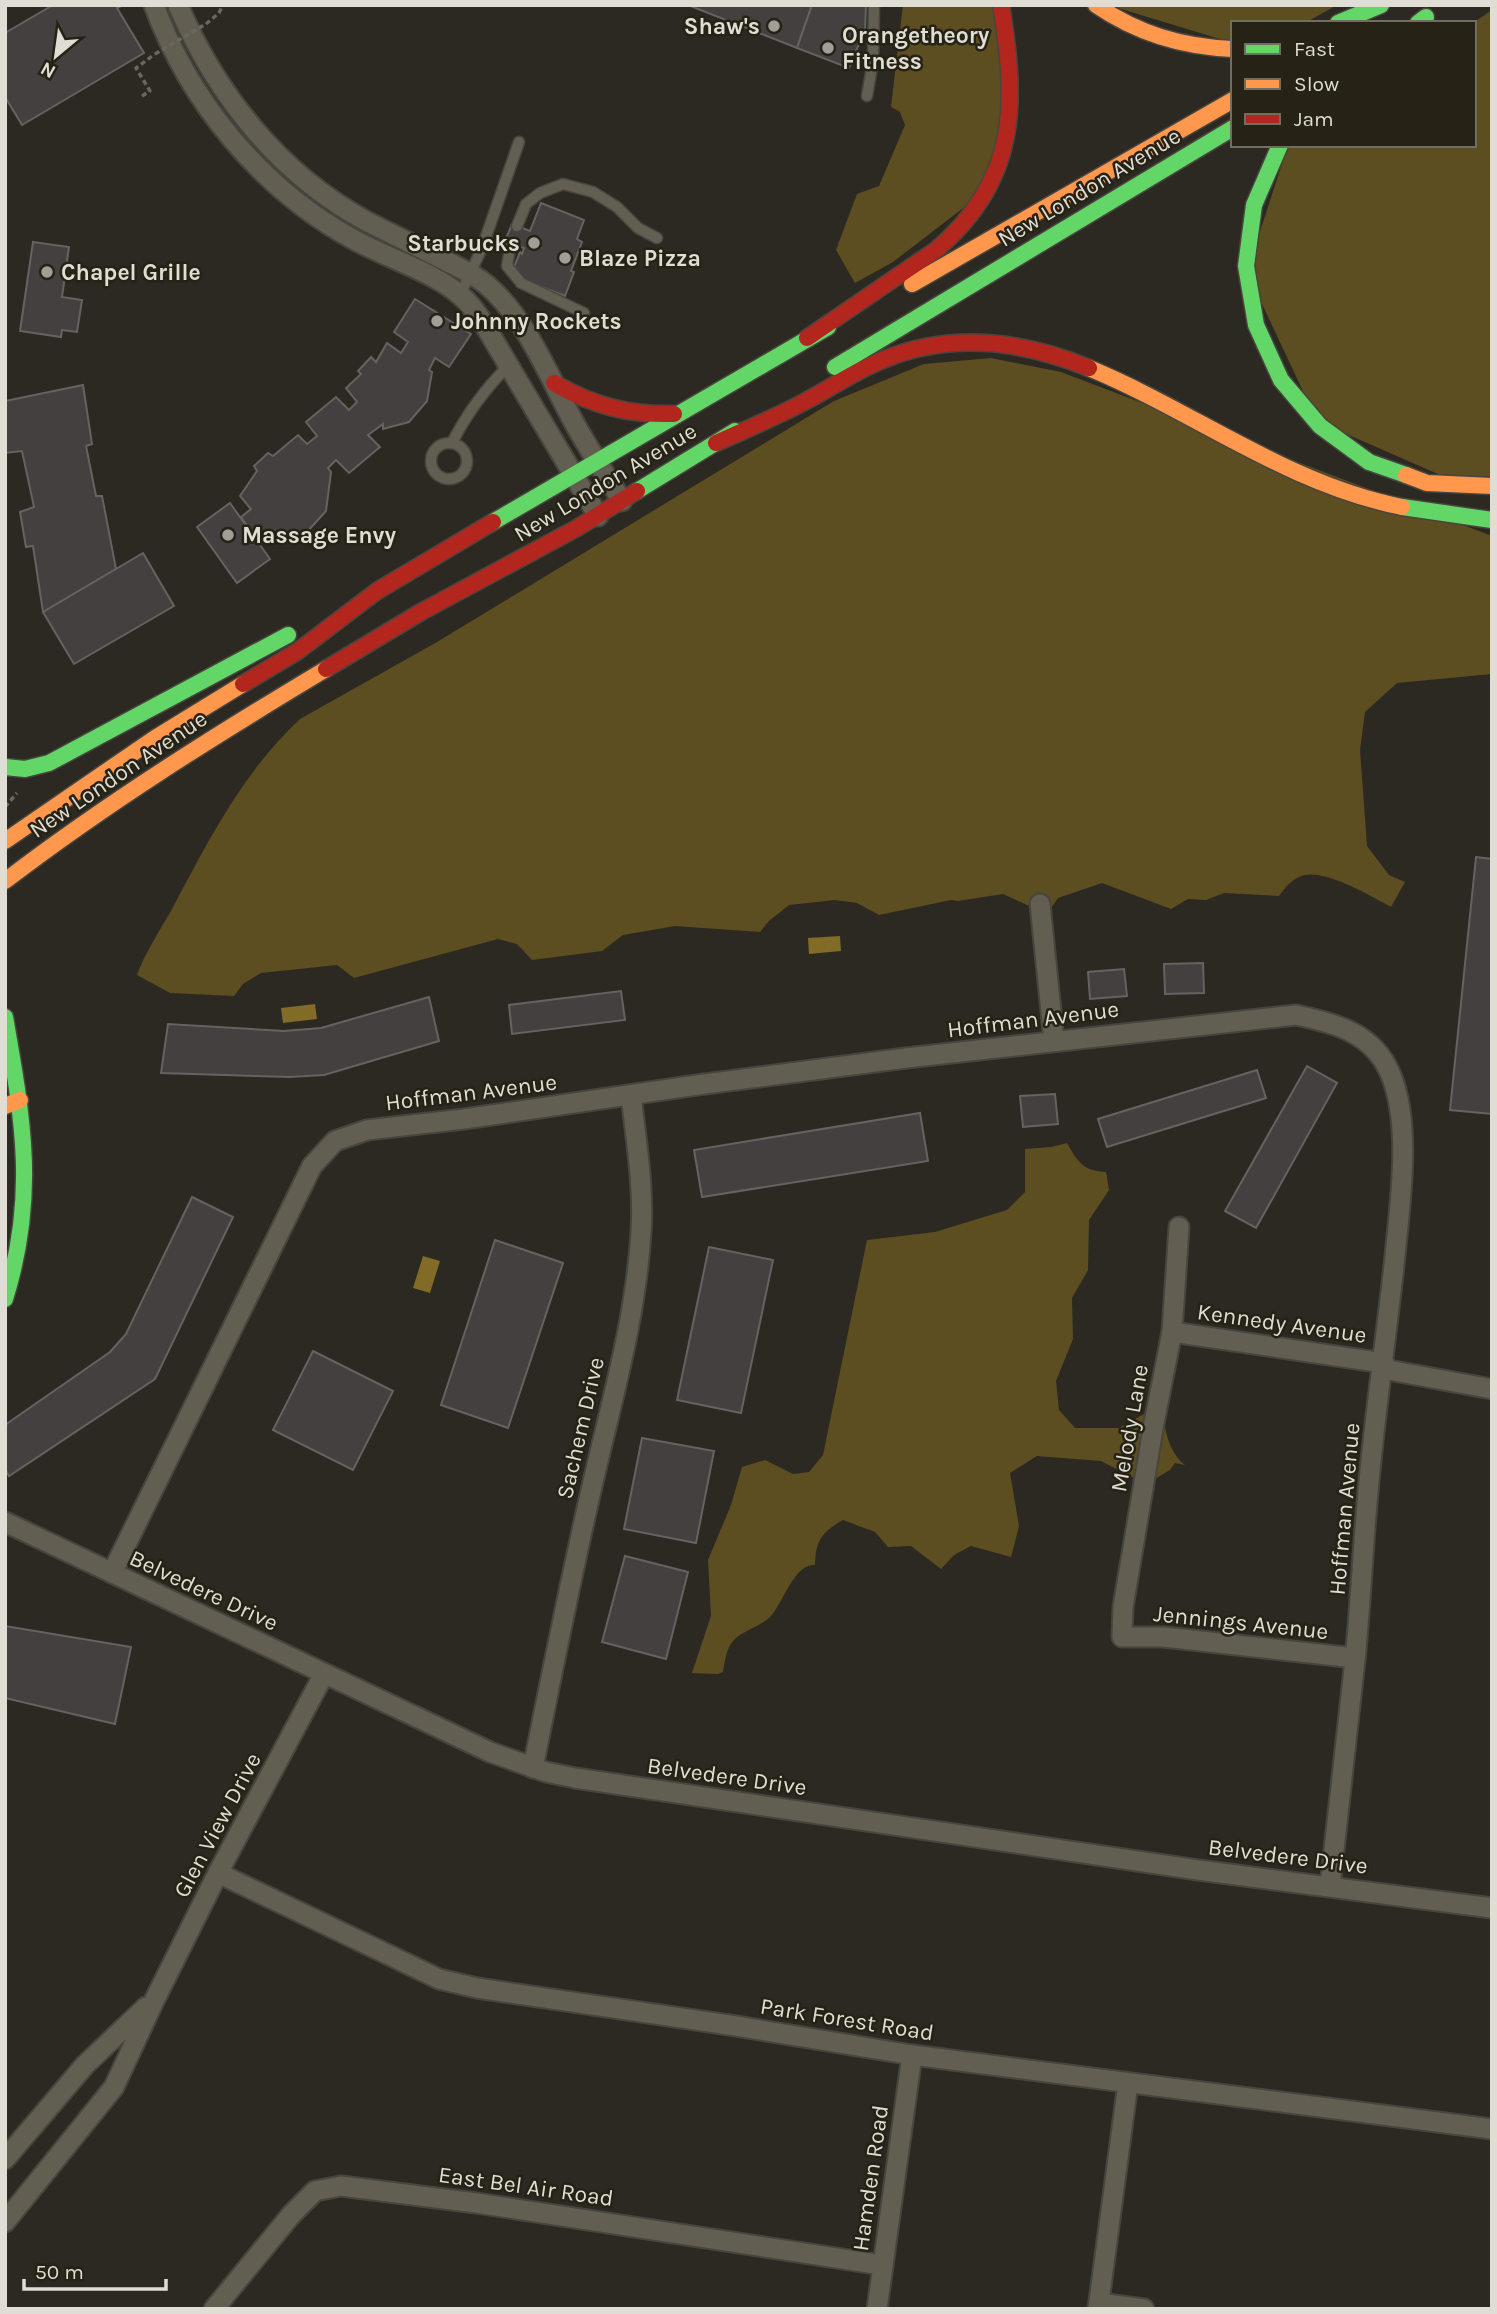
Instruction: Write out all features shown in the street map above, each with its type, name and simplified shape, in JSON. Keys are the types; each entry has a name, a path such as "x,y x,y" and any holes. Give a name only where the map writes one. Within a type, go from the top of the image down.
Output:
{"main road":[{"path":"807,338 937,250 962,226 980,200 1002,154 1009,121 1010,62 1001,5"},
{"path":"1096,5 1124,23 1167,41 1200,48 1231,49"},
{"path":"1343,21 1381,5"},
{"path":"1364,21 1390,5"},
{"name":"New London Avenue","path":"5,841 155,738 298,651 377,591 807,338 901,291 1231,101"},
{"name":"New London Avenue","path":"5,881 52,845 185,754 421,612 598,516 816,378 1231,129"},
{"path":"1278,147 1255,195 1246,260 1251,307 1258,332 1281,380 1314,422 1372,464 1392,473 1426,482 1492,486"},
{"path":"716,443 802,403 892,356 948,343 1010,343 1052,352 1091,367 1282,466 1327,486 1397,507 1492,520"},
{"path":"554,383 587,402 611,411 640,415 676,414"},
{"path":"5,767 25,769 49,763 283,637 377,591"},
{"path":"5,1017 13,1103 26,1153 25,1208 15,1268 5,1299"}],"street":[{"path":"154,5 177,57 206,106 237,145 271,180 336,229 460,295 484,324 598,516"},
{"path":"178,5 197,46 225,92 260,137 287,164 332,200 364,220 470,273 489,287 511,311 622,501"},
{"path":"1040,904 1054,1041"},
{"name":"Hoffman Avenue","path":"112,1573 313,1166 335,1141 367,1130 464,1119 697,1085 1054,1041 1296,1015 1331,1022 1369,1043 1384,1061 1395,1086 1403,1158 1384,1366 1369,1480 1355,1658 1330,1886"},
{"name":"Sachem Drive","path":"533,1768 572,1575 627,1334 637,1274 641,1229 640,1169 631,1095"},
{"name":"Melody Lane","path":"1122,1637 1123,1607 1172,1332 1179,1227"},
{"name":"Kennedy Avenue","path":"1172,1332 1384,1366 1492,1389"},
{"name":"Belvedere Drive","path":"5,1522 490,1752 533,1768 575,1778 1186,1868 1492,1908"},
{"name":"Jennings Avenue","path":"1122,1637 1164,1637 1355,1658"},
{"name":"Glen View Drive","path":"5,2222 114,2087 218,1873 324,1674"},
{"name":"Park Forest Road","path":"218,1873 439,1979 477,1988 912,2055 1492,2129"},
{"name":"Glen View Drive","path":"5,2159 85,2065 155,1999"},
{"name":"Hamden Road","path":"877,2309 912,2055"},
{"path":"1128,2083 1098,2306 1144,2309"},
{"name":"East Bel Air Road","path":"222,2306 291,2215 315,2191 341,2186 476,2203 882,2265"}],"lane":[{"path":"867,96 873,61 874,5"},
{"path":"460,295 482,248 519,142"},
{"path":"517,226 526,204 540,193 563,184 593,192 617,207 638,228 657,238"},
{"path":"511,243 507,266 521,283 584,313"},
{"path":"453,443 463,420 481,394 508,366"}],"path":[{"path":"142,96 150,91 136,68 204,25 219,13 223,5"}],"shaded area":[{"path":"903,5 1002,5 1012,75 984,192 893,262 855,283 836,250 857,194 879,186 905,125 900,112 891,107"},
{"path":"1108,5 1337,5 1309,21 1231,21 1231,42"},
{"path":"1492,10 1492,480 1456,482 1317,421 1247,272 1287,147 1476,147 1476,21"},
{"path":"991,358 1061,372 1492,536 1492,674 1397,683 1365,712 1360,750 1367,846 1389,875 1405,882 1391,907 1345,884 1308,875 1290,883 1279,896 1224,893 1206,900 1188,899 1171,909 1102,883 1058,898 1047,914 1003,894 951,900 879,915 857,903 835,900 789,905 760,932 675,926 623,935 602,951 532,960 517,944 498,939 354,978 337,965 261,973 243,984 234,996 170,993 137,975 148,950 228,808 261,761 300,719 437,642 834,401 924,364"},
{"path":"840,936 841,951 809,954 808,938"},
{"path":"315,1004 317,1019 283,1023 281,1008"},
{"path":"1067,1143 1086,1167 1106,1172 1109,1190 1089,1220 1088,1270 1072,1298 1073,1339 1056,1381 1059,1410 1075,1428 1119,1428 1162,1404 1170,1445 1185,1465 1175,1463 1170,1470 1146,1484 1101,1461 1037,1456 1010,1473 1019,1526 1011,1557 971,1546 954,1555 941,1569 911,1546 888,1547 875,1532 843,1520 821,1538 815,1565 801,1570 770,1617 733,1641 727,1651 723,1672 692,1673 711,1616 708,1560 731,1505 742,1467 765,1460 793,1474 809,1472 823,1455 867,1240 935,1232 1007,1210 1025,1192 1025,1149"},
{"path":"423,1256 440,1261 430,1293 413,1288"}],"building":[{"path":"53,5 123,5 117,8 144,53 22,125 5,97 5,33"},
{"name":"Shaw's","path":"688,5 812,5 797,48"},
{"path":"812,5 866,5 865,30 849,68 797,48"},
{"path":"541,203 584,220 577,239 582,242 565,296 511,275 524,248 505,241 512,224 530,231"},
{"name":"Chapel Grille","path":"33,242 69,247 62,297 82,300 77,332 62,330 61,337 20,331"},
{"path":"415,299 471,334 449,367 435,358 429,370 432,372 427,401 409,422 383,429 383,424 368,435 380,447 349,473 336,460 328,468 331,472 326,511 306,533 274,539 274,534 260,544 241,517 251,509 240,496 257,471 254,466 268,453 273,456 298,435 307,444 317,436 306,422 336,397 349,410 357,402 346,388 361,374 358,371 371,357 376,362 387,343 401,353 408,342 394,332"},
{"path":"83,385 92,444 86,446 96,496 102,496 116,569 43,612 33,546 26,547 20,512 34,507 22,451 5,453 5,401"},
{"name":"Massage Envy","path":"230,503 270,559 237,583 197,527"},
{"path":"143,553 174,606 74,664 43,612"},
{"path":"1476,857 1492,859 1492,1114 1450,1110"},
{"path":"1203,963 1204,993 1165,994 1164,964"},
{"path":"1124,969 1127,996 1090,999 1088,972"},
{"path":"621,991 625,1020 512,1034 509,1005"},
{"path":"429,997 439,1041 324,1075 290,1077 161,1073 168,1024 284,1031 321,1028"},
{"path":"1307,1066 1337,1083 1256,1228 1225,1211"},
{"path":"1257,1070 1266,1098 1107,1147 1098,1119"},
{"path":"1055,1094 1058,1124 1023,1127 1020,1096"},
{"path":"920,1113 928,1161 702,1197 694,1150"},
{"path":"192,1197 233,1217 155,1379 9,1476 5,1469 5,1425 110,1352 126,1334"},
{"path":"495,1240 563,1263 508,1428 441,1405"},
{"path":"709,1247 773,1260 741,1413 677,1400"},
{"path":"313,1351 393,1391 353,1470 273,1430"},
{"path":"642,1438 714,1451 696,1543 624,1529"},
{"path":"625,1556 688,1572 666,1659 602,1642"},
{"path":"5,1626 131,1647 115,1724 5,1698"}],"traffic: fast":[{"path":"1343,21 1381,5"},
{"path":"1421,21 1426,17"},
{"path":"835,367 1231,129"},
{"path":"1279,147 1254,205 1246,266 1256,325 1281,380 1320,426 1369,462 1406,475"},
{"path":"493,522 828,327"},
{"path":"637,491 735,431"},
{"path":"1402,507 1492,520"},
{"path":"5,767 25,769 49,763 288,635"},
{"path":"5,1017 17,1090 24,1158 21,1226 5,1299"}],"traffic: slow":[{"path":"1096,5 1128,24 1161,37 1231,49"},
{"path":"912,284 1231,101"},
{"path":"1089,368 1280,465 1319,482 1402,507"},
{"path":"1406,475 1427,483 1492,486"},
{"path":"5,881 162,770 326,669"},
{"path":"5,841 155,738 243,684"},
{"path":"5,1106 20,1100"}],"traffic: jam":[{"path":"807,338 936,250 963,223 983,196 997,168 1006,138 1009,107 1009,75 1001,5"},
{"path":"716,443 793,408 874,363 936,345 987,343 1013,346 1039,351 1089,368"},
{"path":"554,383 583,398 612,408 674,414"},
{"path":"326,669 421,612 577,528 637,491"},
{"path":"243,684 298,651 377,591 493,522"}],"place":[{"name":"Shaw's","path":"774,26"},
{"name":"Orangetheory Fitness","path":"828,48"},
{"name":"Starbucks","path":"534,243"},
{"name":"Blaze Pizza","path":"565,258"},
{"name":"Chapel Grille","path":"47,272"},
{"name":"Johnny Rockets","path":"437,321"},
{"name":"Massage Envy","path":"228,535"}]}
